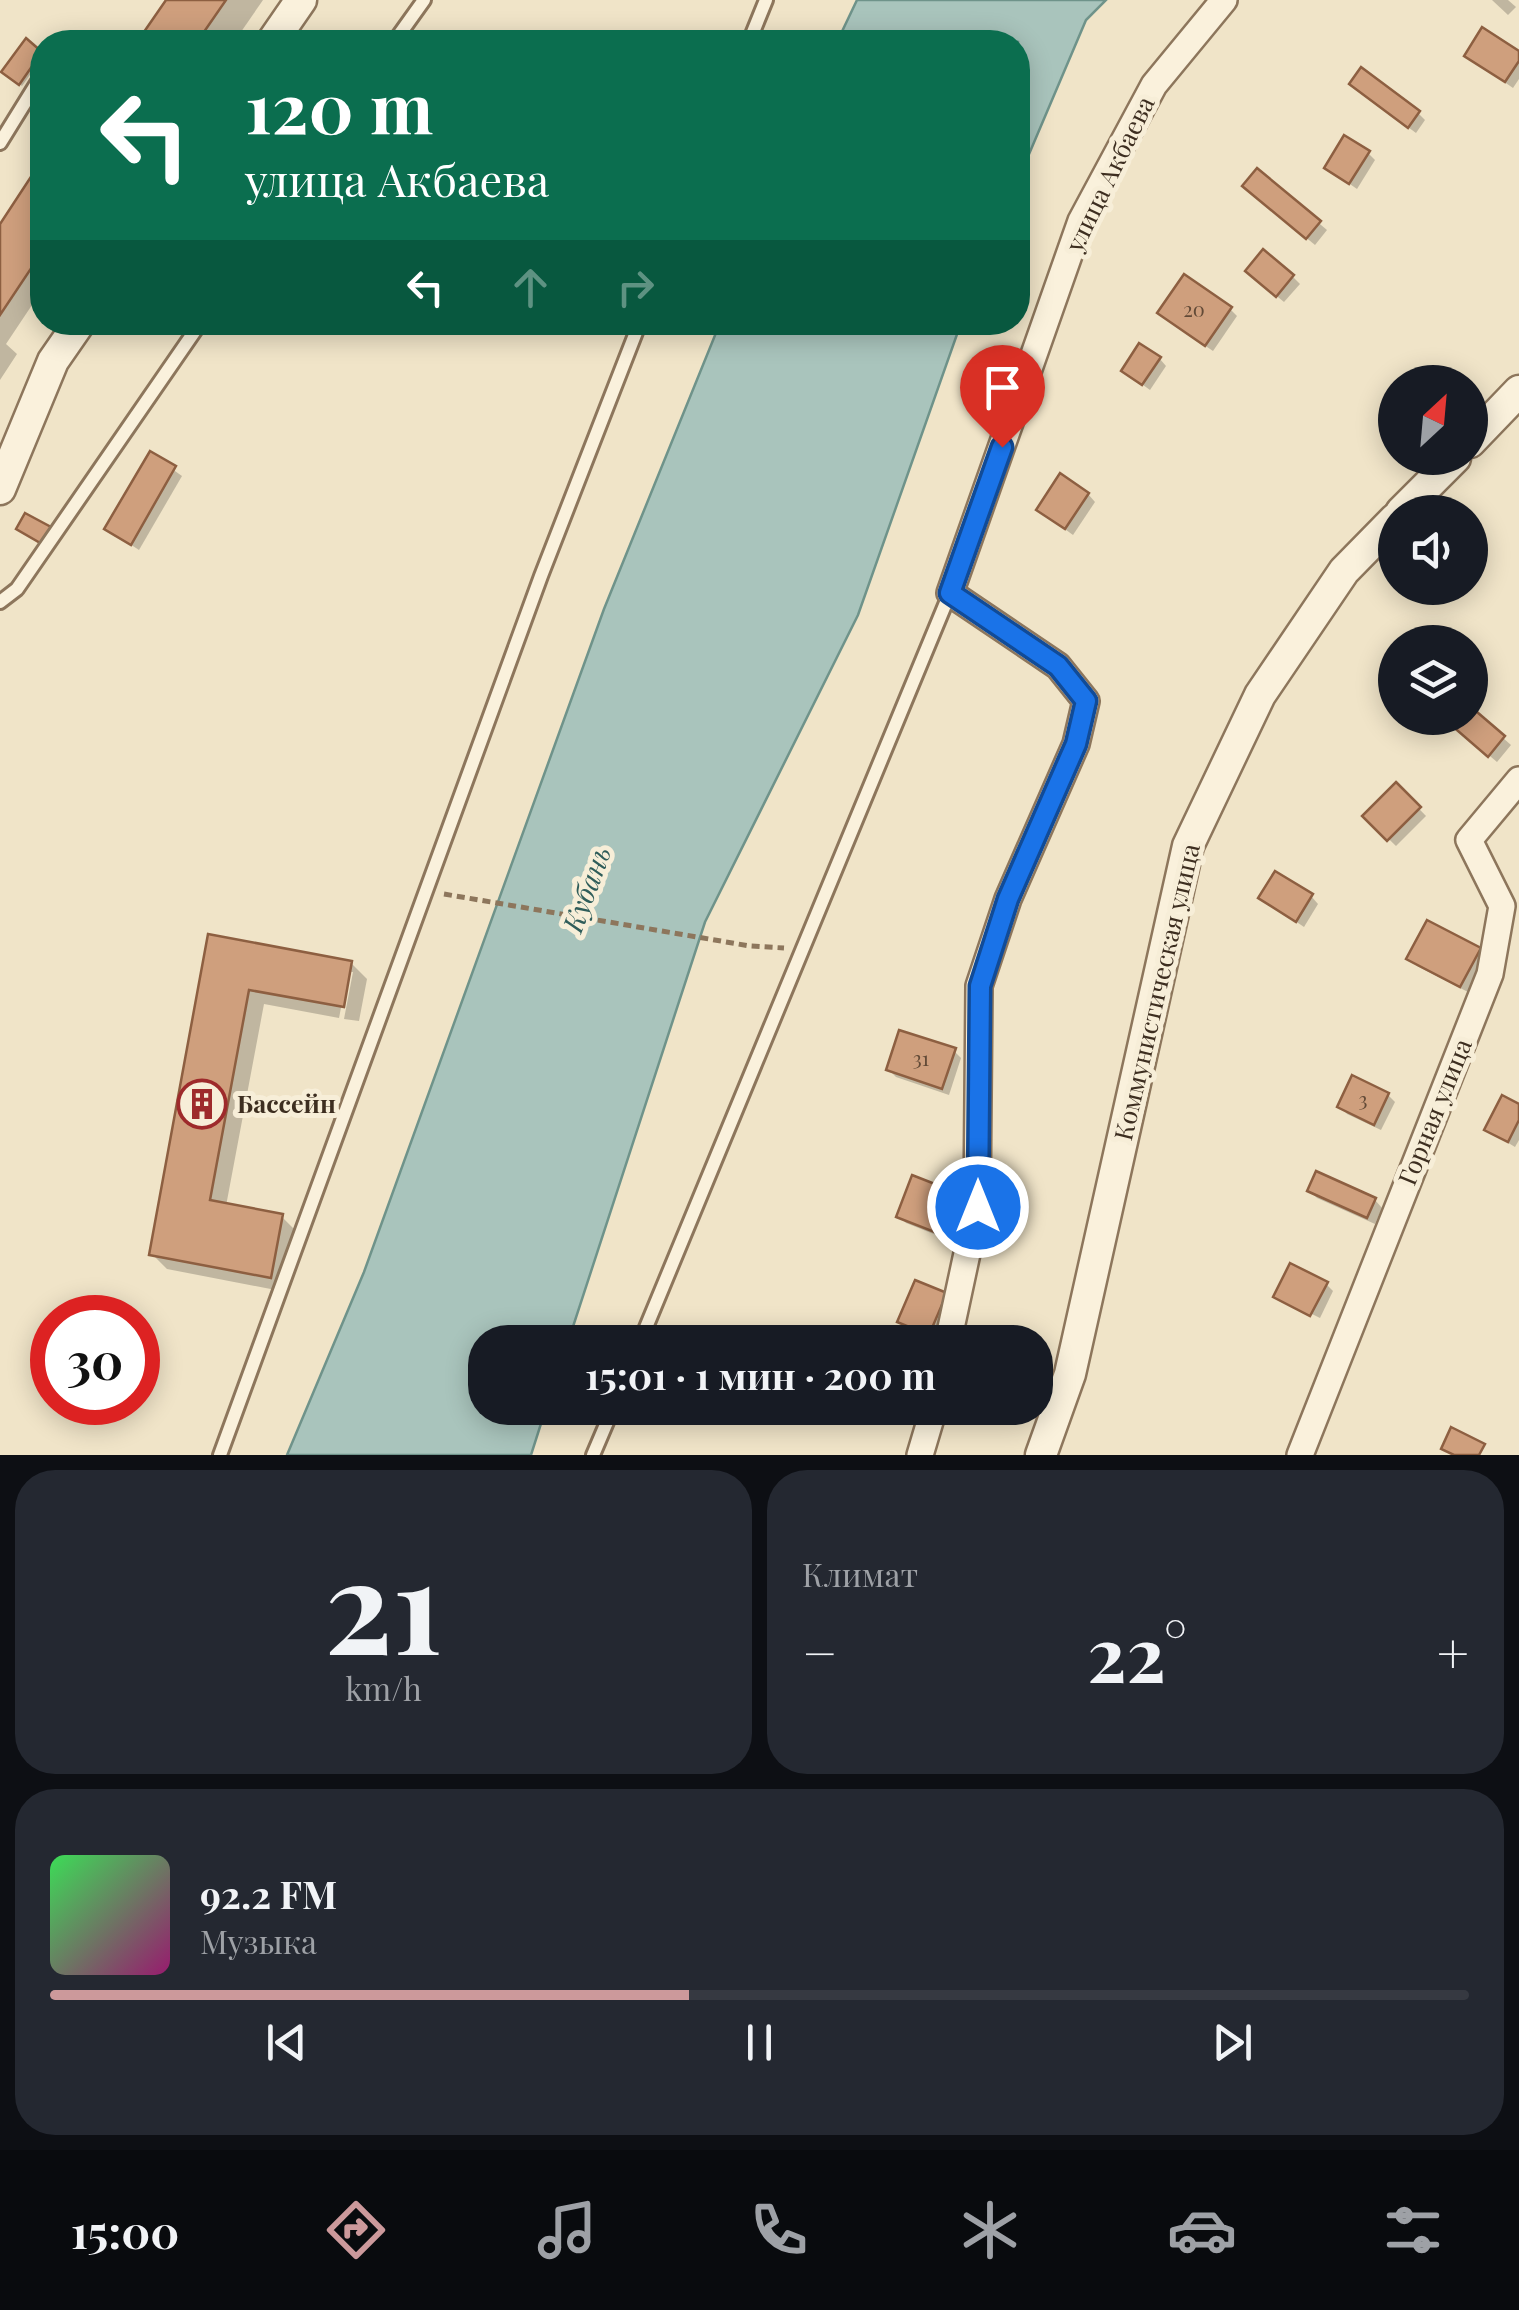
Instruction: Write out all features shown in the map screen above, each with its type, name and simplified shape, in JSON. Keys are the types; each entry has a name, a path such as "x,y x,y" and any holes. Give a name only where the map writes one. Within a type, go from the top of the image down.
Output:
{"street":[{"path":"280,30 301,0"},
{"name":"улица Акбаева","path":"950,593 1081,221 1154,85 1224,0"},
{"path":"0,489 54,362 72,335"},
{"path":"1488,425 1518,396"},
{"path":"1419,495 1438,475"},
{"name":"Коммунистическая улица","path":"1041,1455 1070,1374 1188,846 1260,695 1344,572 1378,537"},
{"path":"950,593 1058,666 1086,701 1076,744 1008,899 980,986 978,1207 952,1325"},
{"name":"Горная улица","path":"1300,1455 1490,974 1502,906 1469,840 1519,780"},
{"path":"920,1455 929,1425"}],"lane":[{"path":"403,30 424,0"},
{"path":"754,30 766,0"},
{"path":"0,143 30,94"},
{"path":"0,602 17,589 192,335"},
{"path":"220,1455 540,576 635,335"},
{"path":"647,1325 950,593"},
{"path":"594,1455 606,1425"}],"path":[{"path":"427,890 750,946 804,949"}],"water":[{"path":"857,0 1106,0 1086,20 1030,152 1030,30 843,30"},
{"name":"Кубань","path":"715,335 957,335 858,615 705,922 574,1325 468,1325 468,1425 541,1425 531,1455 287,1455 364,1272 604,609"}],"building":[{"path":"166,0 226,0 205,30 145,30"},
{"path":"1482,27 1519,51 1519,61 1505,82 1464,56"},
{"path":"26,38 30,42 30,69 19,85 1,72"},
{"path":"1361,67 1420,111 1408,128 1349,84"},
{"path":"1344,135 1370,151 1349,184 1324,168"},
{"path":"1257,168 1321,221 1306,239 1242,186"},
{"path":"30,178 30,270 0,315 0,224"},
{"path":"1263,249 1294,275 1276,297 1245,271"},
{"path":"1184,274 1232,307 1205,346 1157,313"},
{"path":"1139,343 1161,357 1142,385 1121,371"},
{"path":"150,451 176,466 131,545 104,529"},
{"path":"1060,473 1089,493 1065,529 1036,510"},
{"path":"25,513 51,527 42,544 16,529"},
{"path":"1488,721 1505,736 1488,757 1463,735 1488,735"},
{"path":"1396,782 1421,807 1387,841 1362,816"},
{"path":"1275,871 1313,894 1296,922 1258,898"},
{"path":"1427,920 1481,948 1460,987 1406,959"},
{"name":"Бассейн","path":"208,934 352,961 344,1007 249,990 210,1200 283,1214 271,1278 149,1255"},
{"path":"899,1030 956,1048 942,1089 886,1070"},
{"path":"1352,1075 1389,1093 1374,1125 1337,1107"},
{"path":"1502,1095 1519,1104 1519,1120 1508,1142 1484,1130"},
{"path":"1316,1171 1376,1198 1367,1218 1307,1191"},
{"path":"912,1175 963,1195 947,1237 896,1217"},
{"path":"1290,1263 1328,1282 1310,1316 1273,1297"},
{"path":"915,1280 947,1293 933,1325 897,1322"},
{"path":"1451,1427 1485,1444 1479,1455 1454,1455 1441,1449"}],"place":[{"name":"Бассейн","path":"202,1104"}],"route":[{"path":"978,1207 980,986 1008,899 1076,744 1086,701 1058,666 950,593 1002,447"}]}
